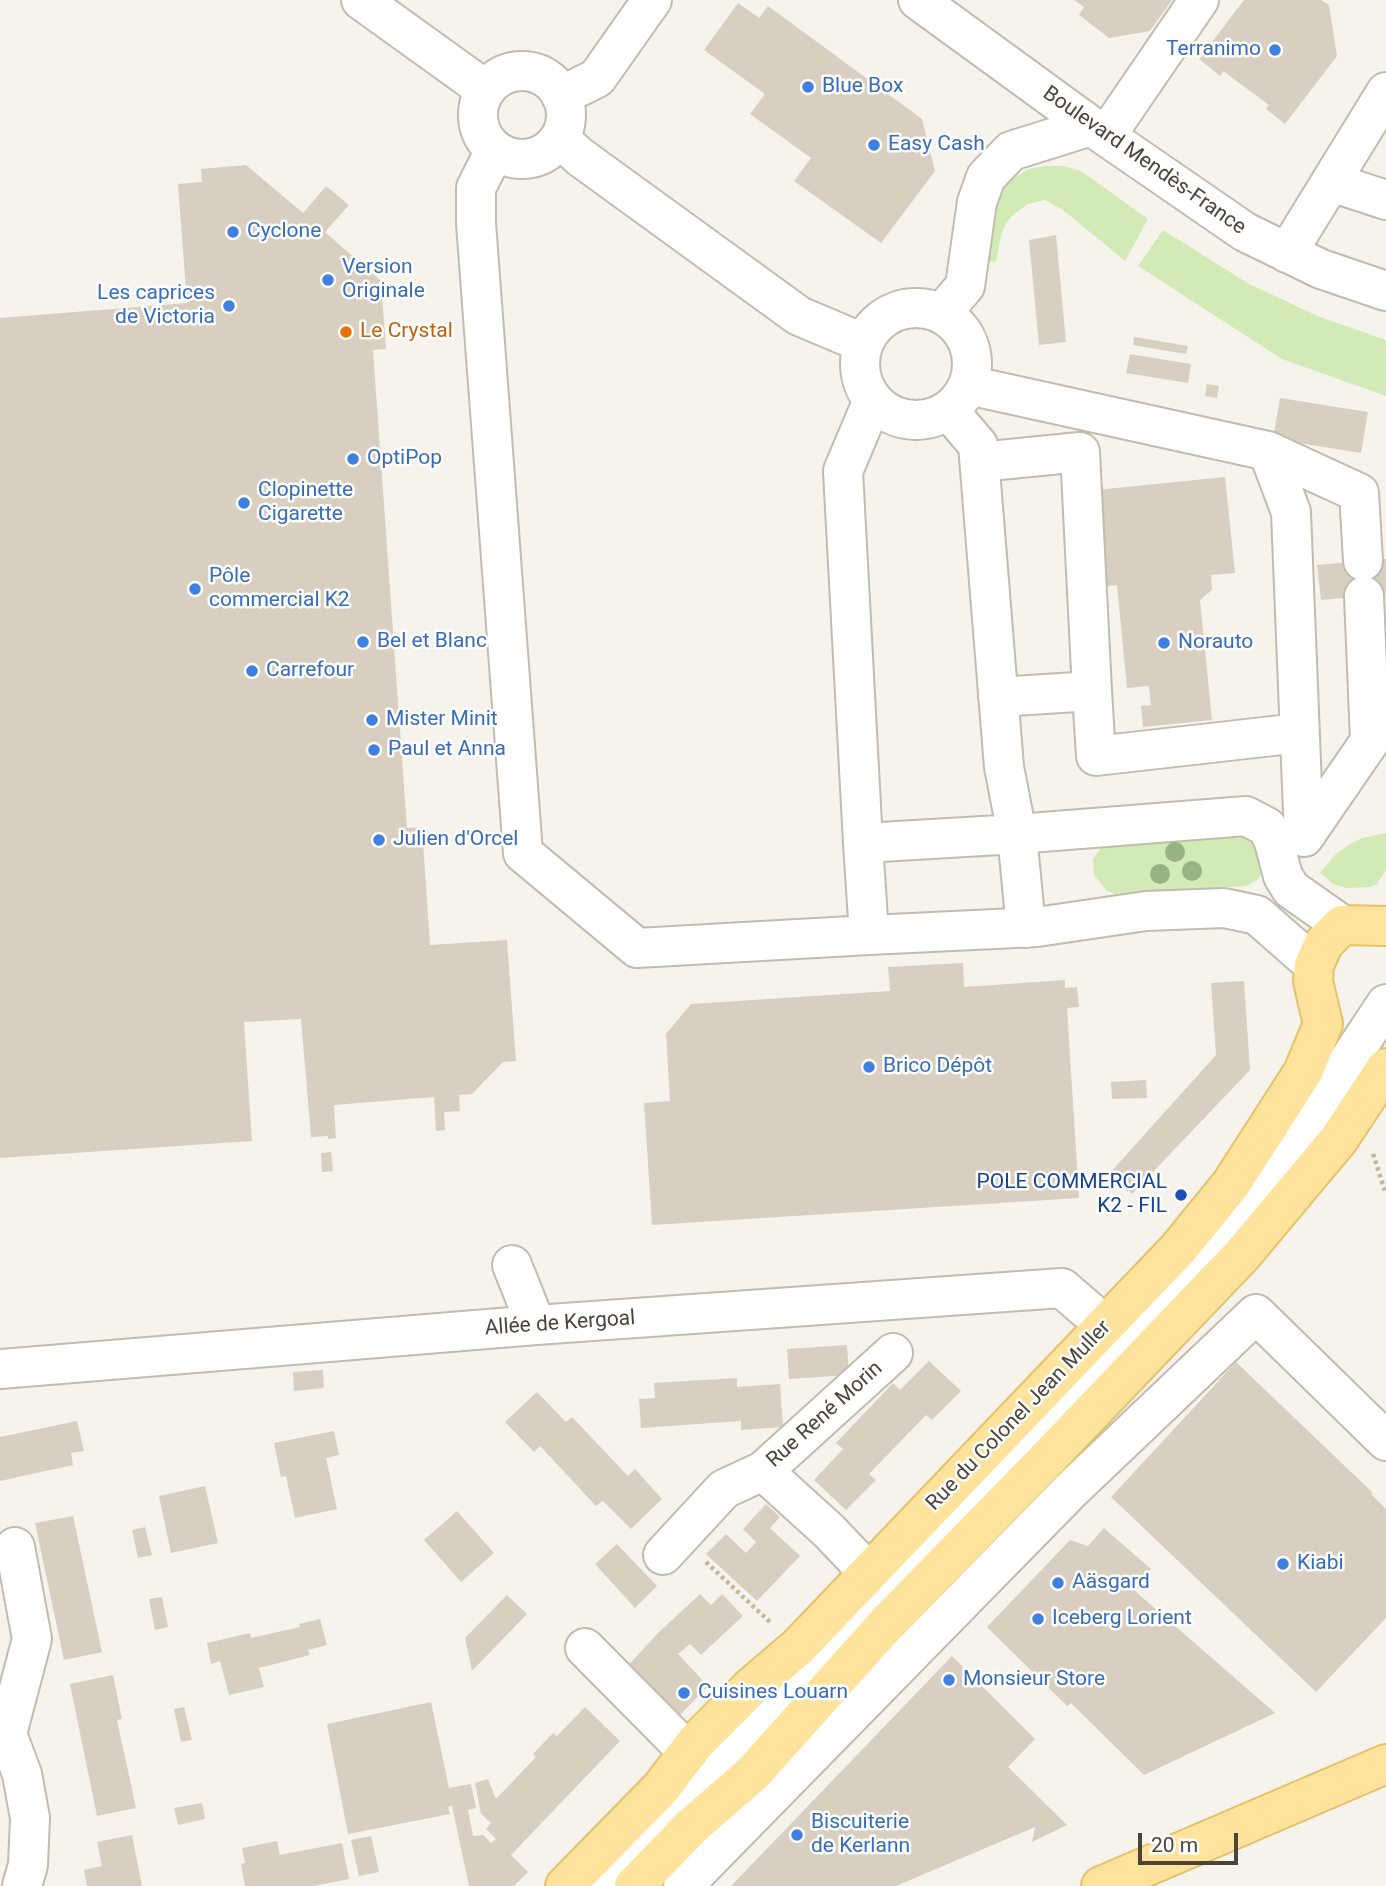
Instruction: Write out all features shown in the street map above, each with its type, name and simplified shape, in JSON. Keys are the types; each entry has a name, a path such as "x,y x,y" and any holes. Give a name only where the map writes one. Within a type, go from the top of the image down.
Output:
{"main road":[{"path":"1314,965 1324,943 1342,925 1386,926"},
{"name":"Rue du Colonel Jean Muller","path":"565,1886 661,1788 688,1752 751,1688 798,1647 1106,1326 1178,1249 1231,1184 1303,1072 1323,1024 1313,981 1314,965"},
{"path":"634,1886 692,1826 753,1773 889,1621 1242,1255 1339,1139 1386,1068"},
{"path":"1101,1886 1386,1764"}],"street":[{"path":"361,0 486,90"},
{"path":"561,96 597,78 652,0"},
{"path":"942,313 965,285 976,202 986,177 1011,151 1098,131 1199,0"},
{"name":"Boulevard Mendès-France","path":"937,5 1098,131 1245,232 1321,269 1386,291"},
{"path":"526,71 540,75 547,79 561,96 565,125 559,139 537,158 522,160 508,157 495,150 480,128 478,115 486,90 504,76 526,71"},
{"path":"1287,253 1386,92"},
{"path":"559,139 598,171 799,316 863,343"},
{"path":"495,150 476,188 477,223 523,853 637,948 1026,928 1146,911 1224,908 1257,915 1314,965"},
{"path":"1331,182 1386,200"},
{"path":"924,307 942,313 955,323 965,336 971,352 972,368 958,397 933,417 917,420 900,418 885,411 873,400 860,373 863,343 873,327 888,314 905,308 924,307"},
{"path":"958,397 1268,451 1359,493 1370,741 1304,837 1291,512 1268,451"},
{"path":"958,397 978,445 1004,767 1017,834 1026,928"},
{"path":"869,935 843,471 873,400"},
{"path":"980,462 1080,452 1096,756 1299,733"},
{"path":"998,697 1092,691"},
{"path":"863,843 1246,816 1267,827 1283,876 1291,889 1342,925"},
{"path":"603,1886 1147,1321 1232,1223 1304,1128 1386,1004"},
{"path":"512,1265 536,1325"},
{"name":"Allée de Kergoal","path":"0,1369 536,1325 1062,1288 1106,1326"},
{"path":"683,1886 1071,1490 1256,1314 1386,1441"},
{"name":"Rue René Morin","path":"671,1546 724,1489 764,1471 893,1353"},
{"path":"1046,1460 1071,1490"},
{"path":"764,1471 829,1531 868,1572"},
{"path":"15,1547 32,1639 3,1732 22,1774 30,1818 28,1865 22,1886"},
{"path":"585,1648 688,1752"}],"path":[{"path":"671,1546 798,1647"}],"green space":[{"path":"1064,166 1081,171 1148,219 1125,261 1063,210 1045,200 1028,204 1006,223 996,261 990,262 988,232 995,202 1002,190 1013,178 1029,169"},
{"path":"1163,230 1249,284 1320,317 1386,340 1386,396 1282,359 1138,266"},
{"path":"1251,832 1263,873 1246,886 1115,894 1107,891 1094,875 1093,859 1105,842"},
{"path":"1386,833 1386,870 1377,884 1346,888 1333,884 1320,873 1336,854 1350,844 1362,838"}],"building":[{"path":"1074,0 1172,0 1150,31 1109,38 1079,15 1084,7"},
{"path":"1244,0 1321,0 1329,5 1337,56 1285,124 1266,109 1269,105 1223,71 1220,76 1199,59"},
{"path":"738,3 759,18 768,6 922,119 935,171 881,243 794,181 811,158 750,114 765,94 704,50"},
{"name":"Pôle commercial K2","path":"246,165 303,213 326,186 349,205 325,232 381,281 386,349 373,350 407,828 422,827 430,945 507,940 516,1061 503,1062 472,1094 459,1095 460,1111 444,1112 445,1130 436,1131 434,1097 334,1105 336,1138 311,1137 301,1019 244,1022 252,1141 0,1158 0,318 187,303 178,184 202,182 201,169"},
{"path":"1056,235 1066,342 1039,345 1029,240"},
{"path":"1134,337 1188,346 1186,354 1133,345"},
{"path":"1130,354 1191,364 1188,383 1126,373"},
{"path":"1207,384 1219,386 1217,398 1205,396"},
{"path":"1280,398 1368,412 1361,453 1273,439"},
{"name":"Norauto","path":"1225,477 1235,573 1211,575 1212,590 1200,600 1212,720 1143,727 1141,706 1151,705 1149,686 1127,688 1117,585 1106,586 1096,490"},
{"path":"1386,559 1386,594 1321,600 1317,565"},
{"name":"Brico Dépôt","path":"963,963 964,987 1065,980 1065,988 1077,987 1079,1007 1067,1008 1079,1198 652,1225 644,1103 670,1101 666,1034 691,1004 890,991 888,967"},
{"path":"1244,981 1250,1070 1132,1194 1109,1174 1216,1055 1211,983"},
{"path":"1146,1080 1147,1098 1112,1099 1111,1082"},
{"path":"331,1152 333,1171 322,1172 321,1153"},
{"path":"847,1345 849,1375 789,1379 787,1349"},
{"path":"929,1361 961,1391 932,1420 926,1415 869,1474 876,1480 846,1510 814,1480 843,1449 836,1443 893,1383 900,1390"},
{"name":"Kiabi","path":"1236,1362 1373,1493 1371,1494 1386,1509 1386,1618 1316,1692 1111,1497"},
{"path":"323,1370 324,1388 294,1391 293,1372"},
{"path":"737,1378 737,1387 780,1384 783,1427 741,1430 741,1421 641,1428 639,1399 655,1398 654,1383"},
{"path":"537,1392 566,1422 572,1417 628,1476 635,1469 662,1499 631,1529 603,1501 596,1506 540,1446 534,1452 505,1422"},
{"path":"77,1421 84,1451 71,1453 73,1465 0,1481 0,1437"},
{"path":"334,1431 339,1455 326,1458 337,1509 295,1518 286,1476 281,1477 274,1443"},
{"path":"205,1486 218,1543 171,1553 159,1496"},
{"path":"766,1504 780,1517 770,1528 800,1556 757,1601 706,1554 726,1534 746,1553 756,1542 743,1529"},
{"path":"457,1511 494,1553 461,1582 424,1540"},
{"path":"73,1516 102,1652 64,1660 35,1523"},
{"path":"145,1527 152,1555 138,1558 132,1530"},
{"path":"1104,1528 1151,1569 1135,1591 1275,1713 1144,1775 1071,1703 1067,1706 987,1627 1070,1540 1088,1546"},
{"path":"617,1544 657,1586 635,1608 595,1564"},
{"path":"700,1594 711,1605 722,1594 743,1616 701,1655 690,1644 678,1654 708,1686 675,1720 624,1670 658,1633"},
{"path":"507,1595 527,1614 472,1671 465,1638"},
{"path":"162,1597 168,1627 155,1630 149,1599"},
{"path":"320,1619 327,1645 308,1650 310,1655 259,1668 264,1687 229,1695 220,1661 211,1664 207,1643 250,1633 251,1638 300,1627 299,1624"},
{"path":"952,1656 1035,1739 1008,1767 1067,1825 1032,1842 1035,1827 896,1886 731,1886"},
{"path":"113,1675 122,1719 117,1720 136,1808 97,1816 70,1684"},
{"path":"431,1702 449,1788 471,1784 476,1808 468,1810 473,1836 483,1835 491,1843 496,1839 486,1829 491,1823 481,1814 475,1783 488,1779 496,1799 536,1757 533,1754 553,1733 557,1736 585,1707 620,1741 511,1855 528,1872 514,1886 469,1886 452,1806 448,1807 450,1814 348,1834 327,1724"},
{"path":"184,1707 192,1740 181,1742 174,1709"},
{"path":"202,1803 205,1819 178,1825 174,1808"},
{"path":"132,1835 142,1886 87,1886 84,1870 102,1866 97,1842"},
{"path":"371,1836 379,1872 359,1876 351,1840"},
{"path":"277,1841 280,1855 342,1843 349,1879 314,1886 245,1886 241,1864 245,1863 242,1848"}],"place":[{"name":"Terranimo","path":"1275,50"},
{"name":"Blue Box","path":"808,87"},
{"name":"Easy Cash","path":"874,145"},
{"name":"Cyclone","path":"233,232"},
{"name":"Version Originale","path":"328,280"},
{"name":"Les caprices de Victoria","path":"229,306"},
{"name":"Le Crystal","path":"346,332"},
{"name":"OptiPop","path":"353,459"},
{"name":"Clopinette Cigarette","path":"244,503"},
{"name":"Pôle commercial K2","path":"195,589"},
{"name":"Bel et Blanc","path":"363,642"},
{"name":"Norauto","path":"1164,643"},
{"name":"Carrefour","path":"252,671"},
{"name":"Mister Minit","path":"372,720"},
{"name":"Paul et Anna","path":"374,750"},
{"name":"Julien d'Orcel","path":"379,840"},
{"name":"Brico Dépôt","path":"869,1067"},
{"name":"POLE COMMERCIAL K2 - FIL","path":"1181,1195"},
{"name":"Kiabi","path":"1283,1564"},
{"name":"Aäsgard","path":"1058,1583"},
{"name":"Iceberg Lorient","path":"1038,1619"},
{"name":"Monsieur Store","path":"949,1680"},
{"name":"Cuisines Louarn","path":"684,1693"},
{"name":"Biscuiterie de Kerlann","path":"797,1835"}]}
